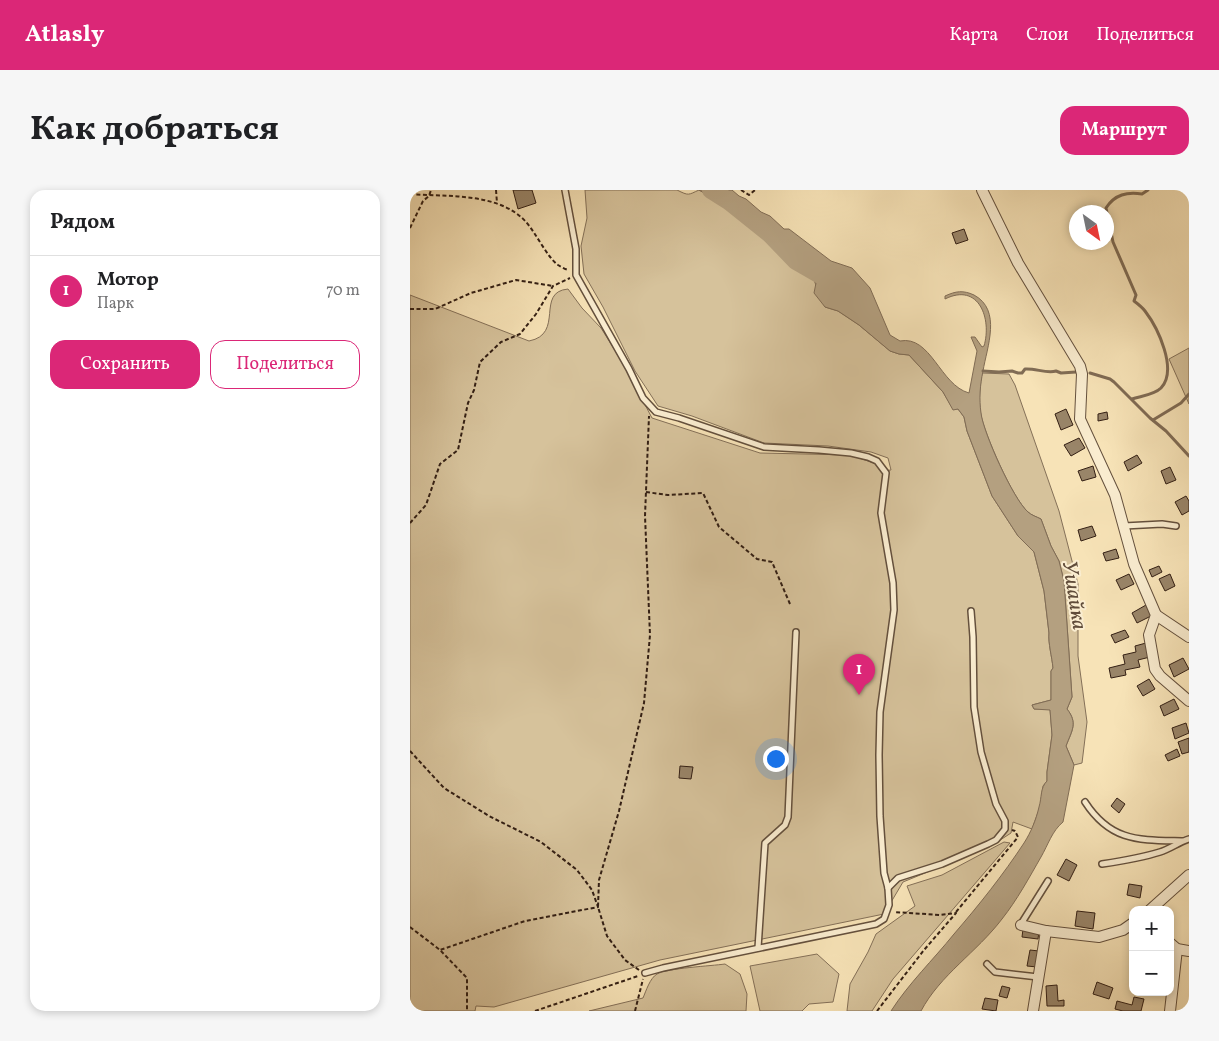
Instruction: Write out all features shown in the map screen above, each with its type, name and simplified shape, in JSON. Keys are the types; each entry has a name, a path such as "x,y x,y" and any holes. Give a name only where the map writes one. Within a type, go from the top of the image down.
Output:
{"street":[{"path":"982,190 1018,263 1080,366 1082,374 1080,419 1115,496 1134,564 1156,615 1189,637"},
{"path":"1156,615 1149,635 1155,669 1160,676 1189,701"},
{"path":"1154,906 1189,875"},
{"path":"1021,925 1046,931 1099,937 1124,930 1129,927"},
{"path":"1033,1011 1046,931"},
{"path":"1174,946 1189,951"},
{"path":"1170,1011 1174,951"}],"lane":[{"path":"565,190 576,249 576,275 629,369 643,398 656,412 764,447 851,453 868,457 877,460 884,470 886,480 881,513 894,583 894,610 880,712 880,816 884,873 888,888 889,905 884,919 876,924 645,973"},
{"path":"1123,526 1162,524 1176,526"},
{"path":"888,888 898,878 942,864 996,840 1004,828 1005,821 996,804 981,752 974,707 971,611"},
{"path":"758,948 764,844 785,825 788,817 796,632"},
{"path":"1085,802 1096,818 1123,836 1142,840 1182,841"},
{"path":"1102,864 1135,859 1163,851 1189,839"},
{"path":"1021,925 1048,881"},
{"path":"987,964 995,972 1039,977"}],"path":[{"path":"410,228 423,201 432,190"},
{"path":"496,190 497,203"},
{"path":"742,190 749,195 754,190"},
{"path":"410,194 481,199 497,203 512,210 526,222 558,265 570,271 575,268"},
{"path":"410,523 426,505 440,464 458,450 468,403 474,390 480,362 500,342 520,334 536,314 553,286 576,275"},
{"path":"410,310 435,309 471,293 516,280 553,286"},
{"path":"598,907 599,880 619,810 644,703 650,635 644,516 650,406"},
{"path":"646,492 668,496 702,493 719,527 757,559 772,562 790,604"},
{"path":"410,751 444,788 488,816 541,842 577,870 592,890 607,936 625,960 645,973"},
{"path":"877,1011 924,950 1018,837 1015,831 1004,828"},
{"path":"440,950 525,921 598,907"},
{"path":"887,912 940,915 956,913"},
{"path":"410,928 440,950 467,978 467,1011"},
{"path":"535,1011 645,973"},
{"path":"635,1011 645,973"}],"shaded area":[{"path":"585,190 677,190 688,194 699,190 725,204 754,224 761,224 763,229 806,261 825,307 838,311 859,325 890,351 909,355 943,392 953,409 958,409 964,417 967,431 992,496 1018,536 1034,552 1044,591 1053,668 1051,671 1051,700 1032,705 1034,709 1050,709 1052,735 1047,781 1043,786 1040,807 1032,829 1013,822 1011,833 991,846 903,882 884,914 660,960 494,1007 476,1006 475,1011 410,1011 410,295 529,341 540,337 546,330 553,297 558,292 568,289 582,308 601,328 623,363 652,418 760,453 850,455 877,464 882,471 891,470 888,458 871,452 828,446 764,443 692,416 658,406 635,371 584,274 581,246 587,218"},
{"path":"699,190 732,190 761,212 770,216 784,229 789,229 831,261 852,268 870,288 890,335 900,341 911,341 920,345 950,381 969,393 977,351 971,337 975,337 982,347 984,346 986,325 984,315 980,306 967,295 957,295 945,299 945,296 956,292 966,292 983,302 988,310 990,330 980,397 983,422 1007,480 1028,512 1041,519 1059,561 1064,581 1072,697 1067,709 1073,723 1066,746 1074,765 1063,822 1053,834 1018,897 1007,912 992,931 938,986 921,1011 891,1011 913,981 982,901 1027,839 1038,812 1042,790 1047,781 1052,735 1050,710 1034,709 1032,705 1051,700 1051,671 1053,668 1044,591 1034,552 1018,536 992,496 967,431 964,417 958,409 953,410 943,392 909,355 890,351 859,325 838,311 825,307 814,293 816,283 806,261 763,229 761,224 746,219"},
{"path":"1189,348 1189,404 1169,359"},
{"path":"982,373 1009,374 1015,385 1059,511 1078,584 1078,656 1087,722 1082,763 1074,765 1066,746 1073,723 1067,709 1072,697 1064,581 1059,561 1041,519 1032,515 1022,505 1000,466 988,437 981,415 980,389"},
{"path":"1004,842 1010,843 893,979 872,1011 847,1011 850,984 876,934 915,906 907,886 942,875"},
{"path":"817,954 839,974 833,1002 809,1004 802,1011 760,1011 750,966"},
{"path":"725,964 740,974 747,994 746,1011 589,1011 643,998 652,978 657,974 680,969"}],"building":[{"path":"513,190 532,190 536,203 518,209"},
{"path":"964,229 968,240 956,244 952,233"},
{"path":"1066,409 1073,425 1061,430 1055,414"},
{"path":"1107,412 1108,419 1098,421 1098,414"},
{"path":"1079,438 1085,448 1071,456 1064,445"},
{"path":"1137,455 1142,463 1128,471 1124,462"},
{"path":"1093,466 1096,477 1082,481 1078,471"},
{"path":"1170,467 1176,480 1166,484 1161,471"},
{"path":"1186,496 1189,501 1189,511 1182,515 1175,502"},
{"path":"1092,526 1096,536 1081,541 1078,530"},
{"path":"1116,549 1119,558 1106,561 1103,553"},
{"path":"1159,566 1162,572 1152,577 1149,570"},
{"path":"1129,574 1134,584 1121,590 1116,580"},
{"path":"1170,574 1175,586 1165,591 1159,579"},
{"path":"1146,605 1151,616 1137,623 1132,613"},
{"path":"1125,630 1129,637 1115,643 1111,635"},
{"path":"1146,643 1150,657 1138,660 1140,667 1125,670 1126,675 1111,678 1109,668 1125,664 1123,655 1136,652 1135,646"},
{"path":"1183,658 1189,669 1174,677 1169,665"},
{"path":"1149,679 1155,689 1143,696 1137,686"},
{"path":"1174,699 1179,709 1164,716 1160,706"},
{"path":"1186,723 1189,733 1175,739 1172,728"},
{"path":"1189,738 1189,752 1182,754 1178,742"},
{"path":"1177,749 1180,756 1168,761 1165,755"},
{"path":"680,766 693,767 691,779 679,778"},
{"path":"1117,798 1125,804 1119,813 1111,806"},
{"path":"1066,859 1077,865 1069,881 1057,875"},
{"path":"1129,884 1142,886 1140,898 1127,895"},
{"path":"1077,911 1095,913 1093,929 1075,926"},
{"path":"1023,929 1039,931 1038,939 1022,937"},
{"path":"1030,950 1039,951 1037,967 1027,966"},
{"path":"1097,982 1113,988 1109,999 1093,994"},
{"path":"1057,985 1058,1001 1064,1000 1064,1006 1047,1006 1046,986"},
{"path":"1002,986 1010,988 1007,998 999,996"},
{"path":"1134,997 1144,999 1141,1011 1115,1009 1117,1001 1132,1005"},
{"path":"985,998 998,1000 996,1011 982,1009"}],"waterway":[{"name":"Ушайка","path":"711,190 730,202 770,234 796,261 829,280"},
{"path":"1132,399 1151,394 1161,388 1166,380 1167,360 1160,338 1150,318 1134,301 1136,295 1113,242 1106,208 1117,197 1131,193 1142,194 1148,190"},
{"path":"983,371 1022,373 1025,369 1029,369 1061,373 1076,372"},
{"path":"1090,373 1114,382 1150,418 1166,431 1189,456"},
{"path":"1153,420 1181,403 1189,394"}],"place":[{"name":"Мотор","path":"859,695"}]}
